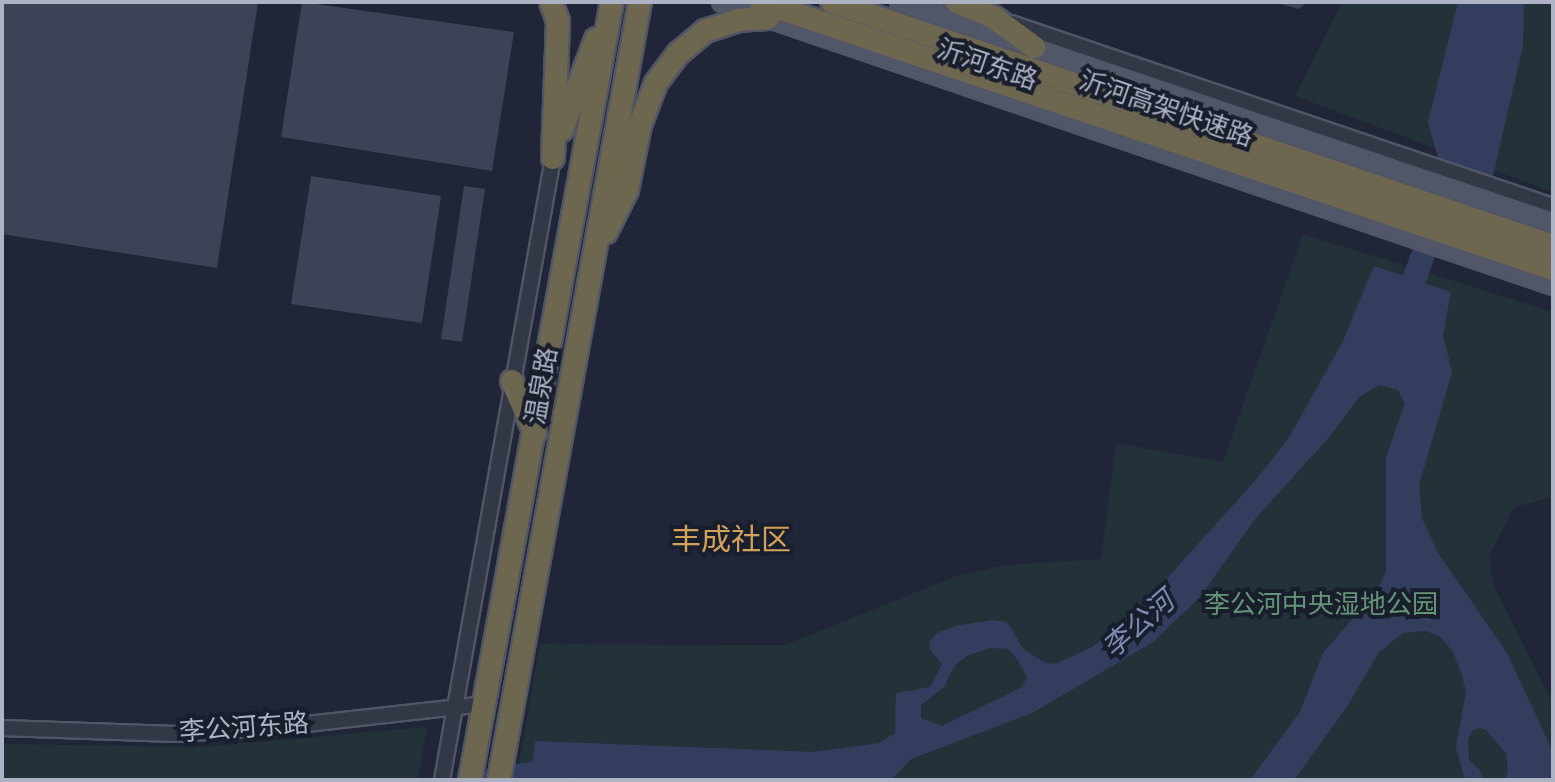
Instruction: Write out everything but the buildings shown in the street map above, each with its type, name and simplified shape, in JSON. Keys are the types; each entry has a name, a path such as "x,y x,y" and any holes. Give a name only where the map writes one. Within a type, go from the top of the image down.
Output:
{"highway":[{"path":"551,2 558,21 553,158"},
{"name":"温泉路","path":"499,780 640,2"},
{"name":"沂河高架快速路","path":"832,2 1553,246"},
{"path":"957,2 993,17 1034,47"},
{"path":"553,158 587,55 610,8"},
{"name":"温泉路","path":"470,780 610,8"},
{"path":"594,255 627,190 640,125 656,83 679,53 705,31 764,10"},
{"name":"沂河高架快速路","path":"764,10 1553,269"},
{"path":"627,73 640,125"},
{"path":"512,381 535,433"}],"main road":[{"name":"沂河东路","path":"722,2 764,10 1553,285"},
{"name":"沂河东路","path":"900,2 1034,47 1380,154 1519,202 1553,222"}],"street":[{"path":"993,17 1380,154"},
{"path":"442,780 553,158"},
{"path":"1519,202 1553,206"},
{"name":"李公河东路","path":"2,728 176,734 271,728 484,704"}],"green space":[{"path":"1342,2 1553,2 1553,192 1295,96"},
{"name":"李公河中央湿地公园","path":"1303,234 1553,312 1553,497 1514,507 1489,556 1494,586 1553,704 1553,780 516,780 540,644 785,645 959,575 1006,565 1101,559 1116,443 1223,462"},
{"path":"427,727 418,780 2,780 2,744 199,747"}],"water":[{"path":"1458,2 1524,2 1523,46 1490,188 1441,169 1428,122"},
{"path":"1374,266 1451,292 1443,335 1452,372 1419,485 1422,518 1438,553 1507,653 1553,752 1553,780 1505,780 1508,770 1506,753 1486,730 1480,728 1472,731 1468,740 1469,760 1480,770 1483,780 1465,780 1456,747 1466,692 1461,672 1453,652 1440,636 1425,631 1403,633 1379,652 1346,708 1294,780 1250,780 1300,712 1323,653 1377,591 1386,572 1386,457 1405,403 1398,390 1379,385 1359,397 1331,435 1255,519 1199,598 1153,642 1032,713 911,759 891,780 531,780 535,741 812,752 879,743 895,733 896,693 930,687 942,664 930,650 929,641 937,633 956,626 993,620 1007,622 1024,650 1046,663 1056,664 1092,647 1142,606 1255,481 1288,439 1342,343","holes":["990,648 1008,649 1027,677 1022,687 942,726 921,718 921,705 944,687 955,665 967,656"]}],"waterway":[{"name":"李公河","path":"1403,310 1456,164"},
{"name":"李公河","path":"493,780 562,769"}],"district":[{"name":"丰成社区","path":"731,540"}]}
